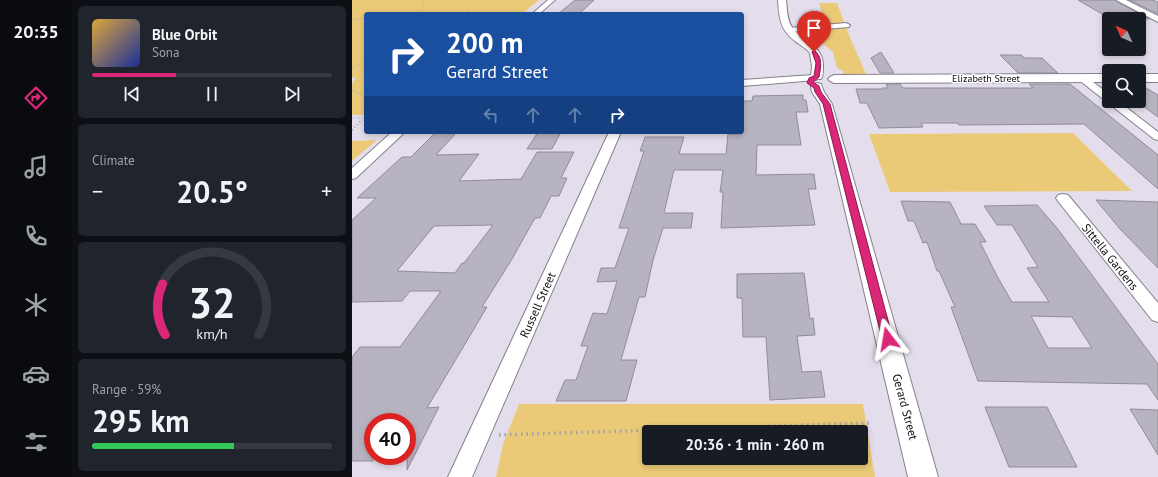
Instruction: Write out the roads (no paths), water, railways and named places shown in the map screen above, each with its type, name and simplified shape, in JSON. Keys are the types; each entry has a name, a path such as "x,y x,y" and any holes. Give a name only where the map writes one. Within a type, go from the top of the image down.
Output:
{"street":[{"path":"537,12 552,0"},
{"path":"782,0 786,24 789,30 846,25"},
{"path":"1120,0 1158,19"},
{"name":"Gerard Street","path":"789,30 810,46 819,63 923,477"},
{"name":"Elizabeth Street","path":"744,86 824,84 862,78 1102,78"},
{"path":"1082,78 1102,93"},
{"path":"1146,78 1158,78"},
{"name":"Elizabeth Street","path":"744,83 824,84"},
{"path":"1121,108 1158,137"},
{"path":"352,175 397,134"},
{"name":"Russell Street","path":"460,477 614,134"},
{"name":"Sittella Gardens","path":"1063,198 1158,315"}]}
